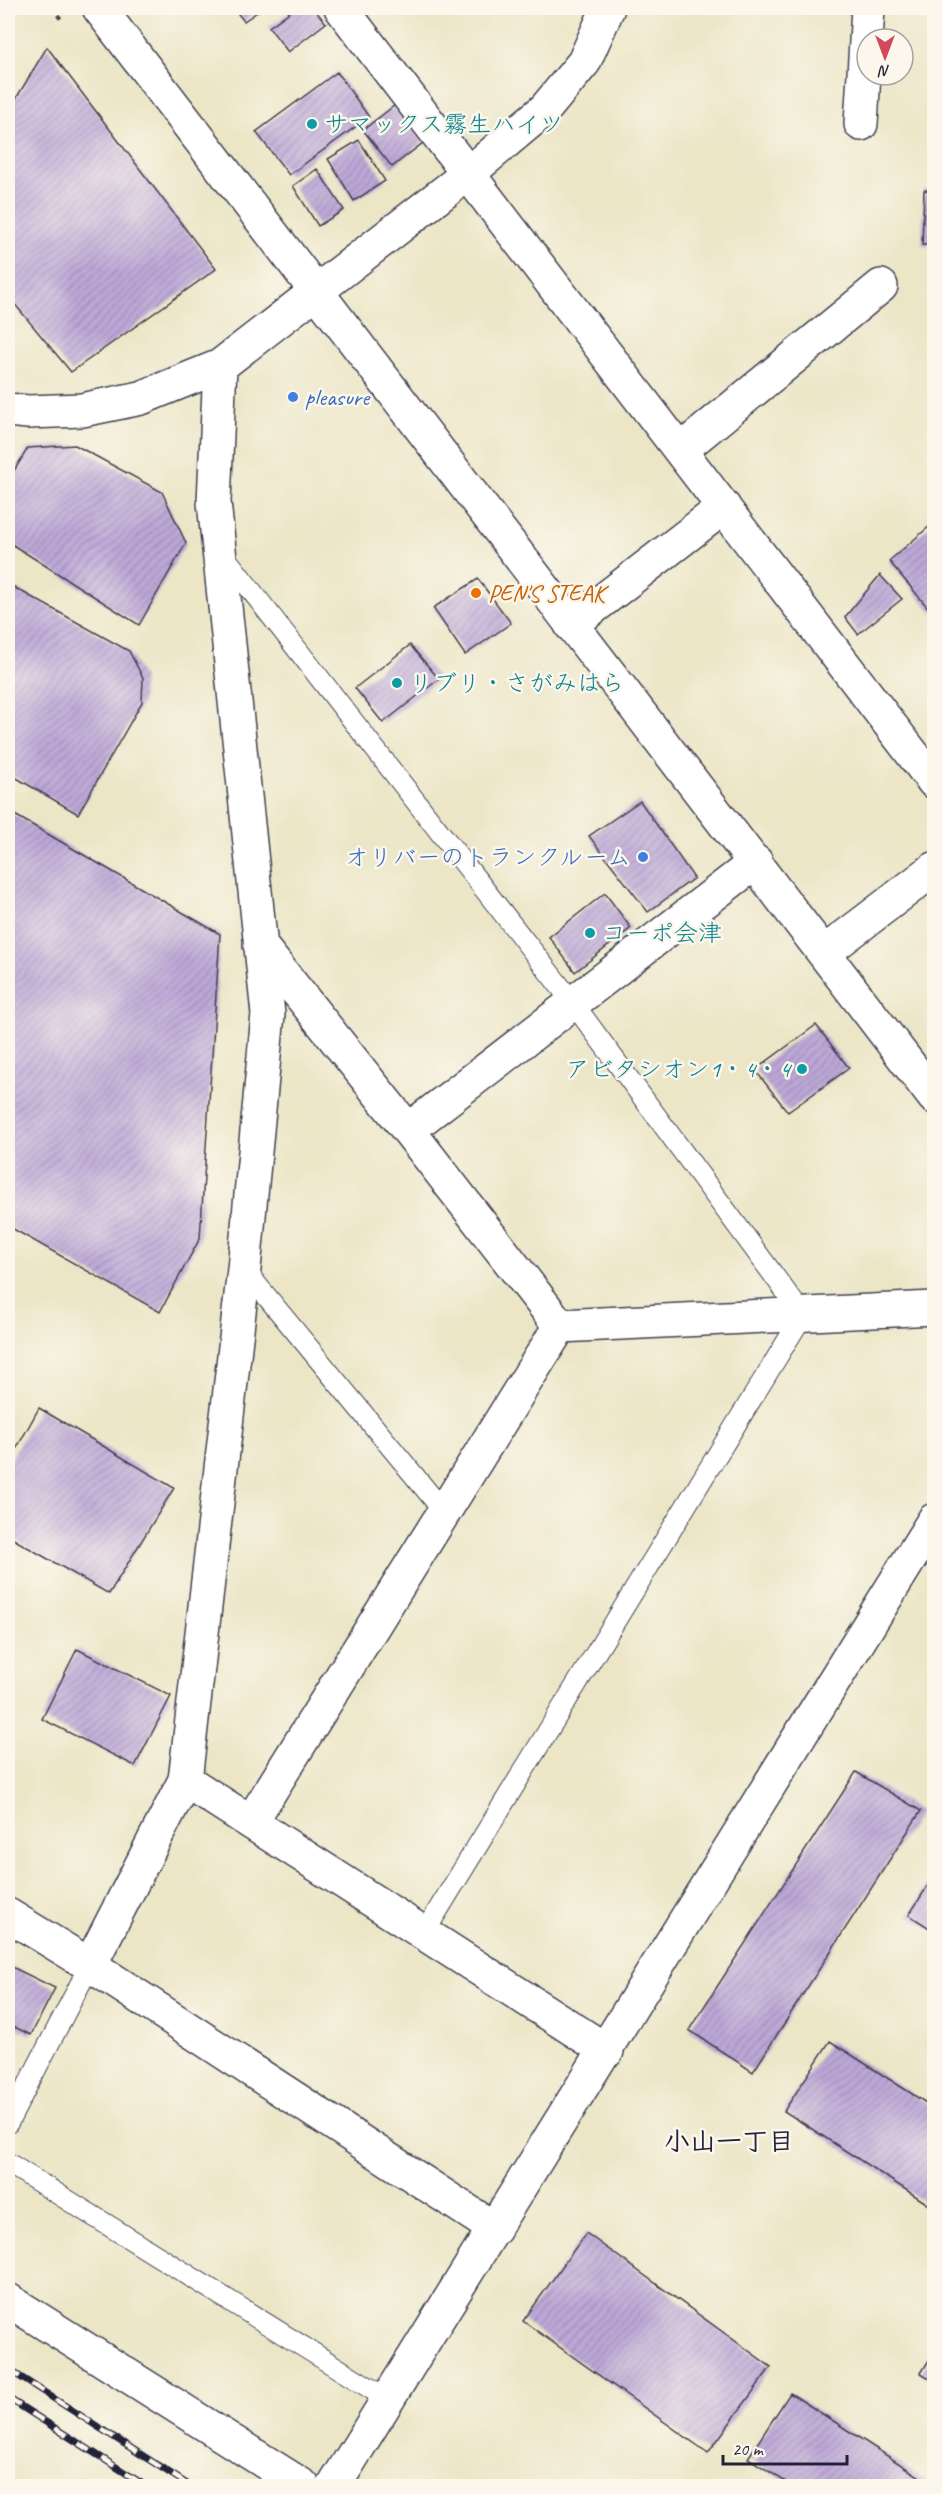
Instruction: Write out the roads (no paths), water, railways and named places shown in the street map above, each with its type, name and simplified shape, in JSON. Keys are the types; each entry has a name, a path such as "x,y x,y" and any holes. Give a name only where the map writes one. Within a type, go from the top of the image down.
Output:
{"street":[{"path":"99,8 934,1097"},
{"path":"341,8 682,449 934,782"},
{"path":"8,410 28,412 82,410 141,398 220,366 469,173 545,109 584,62 608,8"},
{"path":"861,124 868,8"},
{"path":"682,449 881,286"},
{"path":"90,1965 185,1780 244,1269 268,1014 214,502 220,366"},
{"path":"571,625 724,507"},
{"path":"408,1130 756,862"},
{"path":"825,952 934,869"},
{"path":"260,945 408,1130 560,1326"},
{"path":"560,1326 934,1308"},
{"path":"251,1822 560,1326"},
{"path":"334,2487 934,1520"},
{"path":"185,1780 607,2050"},
{"path":"8,1915 90,1965 495,2229"},
{"path":"8,2300 303,2487"}],"lane":[{"path":"218,548 573,1003 803,1315 424,1933"},
{"path":"244,1269 445,1513"},
{"path":"8,2123 90,1965"},
{"path":"8,2163 388,2400"}],"railway":[{"path":"8,2369 190,2486"},
{"path":"8,2398 146,2486"}],"place":[{"name":"サマックス霧生ハイツ","path":"312,124"},
{"name":"pleasure","path":"293,397"},
{"name":"PEN'S STEAK","path":"476,593"},
{"name":"リブリ・さがみはら","path":"397,683"},
{"name":"オリバーのトランクルーム","path":"643,857"},
{"name":"コーポ会津","path":"590,933"},
{"name":"アビタシオン1・4・4","path":"802,1069"}],"district":[{"name":"小山一丁目","path":"729,2141"}]}
